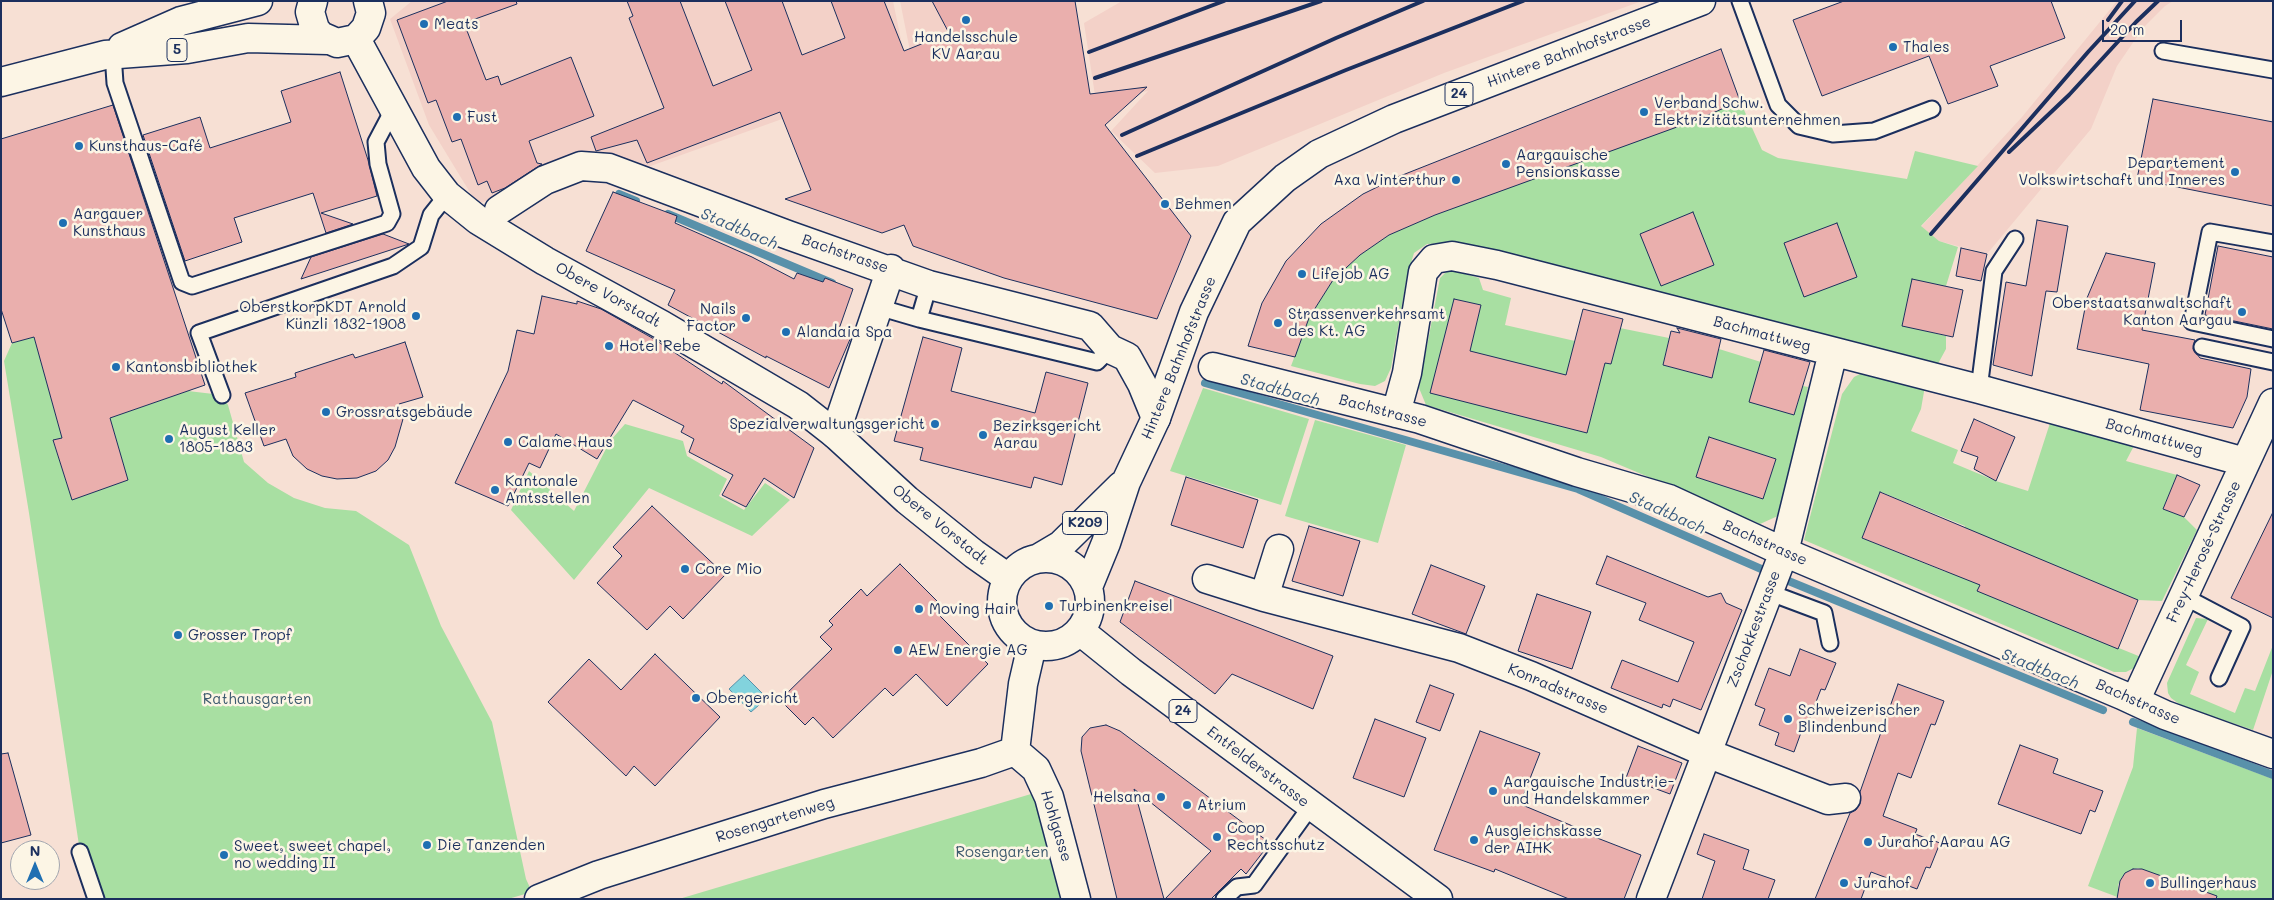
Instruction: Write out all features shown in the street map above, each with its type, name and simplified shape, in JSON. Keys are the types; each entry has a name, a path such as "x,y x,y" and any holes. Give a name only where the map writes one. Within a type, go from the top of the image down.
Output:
{"street":[{"name":"5","path":"109,55 181,21 222,5 258,1"},
{"path":"313,1 310,12 311,21 321,36 337,43 356,39 362,34 369,21 368,1"},
{"name":"Hintere Bahnhofstrasse","path":"1088,587 1106,543 1126,482 1156,418 1194,312 1237,222 1284,178 1320,154 1394,119 1701,1"},
{"path":"222,5 234,24 248,38"},
{"name":"5","path":"1,82 109,55 187,49 248,38 328,40"},
{"name":"Obere Vorstadt","path":"356,39 426,168 447,195 478,220 545,260 662,324 782,395 835,434 907,500 974,554 1008,578"},
{"name":"Bachstrasse","path":"499,210 546,180 581,166 609,168 788,236 929,285 1090,326 1110,349 1127,357 1142,384 1156,418"},
{"name":"Bachmattweg","path":"1396,413 1407,373 1423,272 1434,259 1452,256 1507,267 1979,389 2245,462"},
{"path":"835,434 890,270"},
{"name":"Zschokkestrasse","path":"1651,899 1775,575 1833,352"},
{"name":"Bachstrasse","path":"1214,368 1420,419 1577,472 1669,499 1775,575 2135,701 2165,715 2273,754"},
{"name":"Frey-Herosé-Strasse","path":"2135,701 2273,403"},
{"name":"K209","path":"1039,558 1061,546 1126,482"},
{"path":"1264,597 1279,549"},
{"path":"1039,558 1063,561 1074,567 1082,576 1091,598 1090,610 1080,631 1063,643 1048,646 1032,645 1020,638 1010,629 1004,617 1001,604 1003,590 1008,578 1017,568 1039,558"},
{"name":"Konradstrasse","path":"1207,579 1264,597 1459,648 1532,676 1707,753 1828,800 1846,798"},
{"name":"Entfelderstrasse","path":"1080,631 1131,672 1438,899"},
{"path":"1015,751 1023,684 1032,645"},
{"name":"Rosengartenweg","path":"539,899 599,875 824,804 981,763 1015,751"},
{"name":"Hohlgasse","path":"1015,751 1036,769 1049,797 1076,899"}],"lane":[{"path":"1740,1 1752,40 1778,105 1799,126 1833,134 1874,131 1932,109"},
{"path":"2163,51 2273,70"},
{"path":"109,55 115,83 182,282 192,286 387,222 392,214 378,164 376,142 394,108"},
{"path":"222,395 199,333 393,266 421,247 431,215 447,195"},
{"path":"2273,243 2210,232 2192,322 2273,339"},
{"path":"1979,389 1994,271 2015,239"},
{"path":"919,319 929,285"},
{"path":"878,307 919,319 1097,362 1110,349"},
{"path":"2202,347 2273,362"},
{"path":"1775,575 1824,613 1830,643"},
{"path":"2183,596 2242,627 2219,678"},
{"path":"1224,899 1236,887 1254,885 1311,806"},
{"path":"80,852 96,899"}],"shaded area":[{"path":"412,1 893,1 908,74 645,168 540,183 477,204 429,125 390,19"},
{"name":"Handelsschule KV Aarau","path":"900,1 1075,1 913,66"},
{"path":"1122,1 1642,1 1444,73 1218,166 1155,173 1111,131 1148,91 1096,102 1084,23"},
{"path":"2117,1 2173,1 2165,6 2143,28 2117,66 2091,129 1987,254 1939,241 1921,227 2022,117"}],"green space":[{"path":"1740,101 1762,150 1778,158 1907,179 1915,151 1978,166 1921,226 1939,241 1958,247 1946,286 1912,280 1902,325 1946,336 1946,349 1934,371 1449,243 1427,244 1414,253 1407,276 1391,368 1385,381 1375,386 1360,384 1291,366 1309,318 1333,280 1360,255 1389,235 1435,215"},
{"path":"1451,270 1479,278 1483,290 1511,298 1505,325 1575,341 1572,355 1611,364 1620,328 1669,338 1663,365 1711,378 1719,349 1761,362 1750,402 1794,415 1803,386 1808,387 1780,515 1760,524 1601,457 1426,405 1419,388 1440,278","holes":["1454,299 1481,305 1470,351 1600,384 1587,433 1431,393","1709,437 1776,459 1763,499 1696,477"]},
{"name":"Rathausgarten","path":"34,337 62,438 53,441 72,500 128,480 110,418 188,391 222,395 228,405 244,462 268,483 294,498 325,508 356,511 409,545 441,626 492,722 526,879 532,892 508,899 98,899 80,852 4,361 12,343"},
{"path":"1866,371 1925,386 1921,409 1911,431 1958,450 1953,463 1996,481 2028,491 2050,423 2136,442 2126,461 2177,475 2163,509 2184,517 2197,530 2162,601 2138,600 2077,575 1978,591 2141,657 2138,666 2126,672 2114,672 1804,540 1842,394 1854,377","holes":["1881,492 1965,526 1946,572 1862,538"]},
{"path":"1203,388 1309,419 1281,505 1170,471"},
{"path":"1315,420 1406,445 1378,543 1285,516"},
{"path":"625,424 683,441 687,456 727,479 719,496 744,510 765,483 790,500 752,536 649,488 574,580 511,510 529,471 574,511 610,441"},
{"path":"2196,618 2208,619 2186,665 2199,672 2190,694 2235,713 2245,688 2255,691 2273,645 2273,670 2253,730 2182,706 2171,698 2168,693 2167,683"},
{"path":"2137,728 2273,779 2273,899 2216,899 2209,893 2138,868 2129,871 2122,877 2118,885 2120,898 2088,886 2133,767"},
{"name":"Rosengarten","path":"1031,794 1037,802 1068,899 679,899"}],"water":[{"path":"744,675 767,698 751,712 729,689"}],"building":[{"path":"448,1 516,1 517,4 464,23 486,80 498,76 501,85 571,57 594,116 529,141 537,163 542,164 505,188 492,193 487,181 478,185 461,139 452,142 436,100 428,103 397,20"},
{"path":"627,1 680,1 713,86 752,70 725,1 782,1 802,55 845,38 831,1 884,1 904,51 949,33 932,1 1075,1 1090,94 1147,87 1105,125 1191,236 1157,319 1004,278 913,246 904,225 882,233 785,199 811,190 780,112 647,163 637,140 596,151 591,137 664,108 629,18 633,16"},
{"name":"Thales","path":"1844,1 2051,1 2065,38 1990,66 1998,86 1948,104 1929,56 1822,96 1793,20"},
{"path":"1721,49 1740,101 1699,119 1435,215 1389,235 1360,255 1333,280 1309,318 1295,357 1248,346 1262,303 1286,261 1321,224 1363,194 1400,176"},
{"path":"340,72 368,160 377,196 321,213 353,224 326,233 313,193 234,218 242,242 185,261 143,135 200,117 210,148 291,122 281,91"},
{"path":"2153,99 2273,122 2273,206 2137,179"},
{"path":"113,105 205,385 110,418 128,480 72,500 53,440 62,438 34,337 12,343 1,309 1,139"},
{"path":"613,192 677,216 675,223 752,257 794,279 797,273 823,282 825,278 853,289 839,329 851,337 829,388 766,356 766,358 668,305 675,290 586,251"},
{"path":"1693,212 1714,265 1661,286 1640,234"},
{"path":"2037,220 2068,226 2057,292 2046,291 2032,376 1993,365 2006,282 2026,286"},
{"path":"1837,223 1857,277 1804,297 1784,243"},
{"path":"383,234 409,244 301,279 311,257"},
{"path":"2218,246 2273,257 2273,329 2205,315"},
{"path":"1961,248 1987,254 1981,281 1956,276"},
{"path":"2106,253 2155,263 2142,330 2195,340 2193,349 2200,358 2251,369 2247,397 2233,428 2140,410 2149,364 2077,349 2087,298"},
{"path":"1912,279 1963,290 1953,337 1902,326"},
{"path":"542,296 577,304 577,301 601,309 654,339 722,384 723,381 814,448 794,498 764,478 746,507 722,495 733,475 689,452 694,439 681,432 684,426 633,400 597,459 556,434 540,468 529,463 508,506 455,483 508,371 517,330 534,334"},
{"path":"1454,299 1481,305 1470,351 1566,375 1583,309 1623,319 1611,364 1605,363 1587,433 1430,393"},
{"path":"1677,328 1721,339 1712,378 1663,365 1671,331 1680,333"},
{"path":"923,337 962,348 951,391 1035,413 1046,372 1088,383 1062,485 1034,477 1031,488 920,460 923,448 894,441"},
{"name":"Grossratsgebäude","path":"405,342 423,397 399,404 403,419 395,447 388,460 376,471 357,478 337,479 322,476 307,469 293,456 286,439 264,446 245,393 296,377 295,373 353,354 355,358"},
{"path":"1764,350 1810,362 1794,415 1749,402"},
{"path":"1974,419 2015,437 1996,481 1974,469 1978,457 1961,451"},
{"path":"1709,437 1776,459 1763,499 1696,477"},
{"path":"2177,475 2200,485 2184,517 2163,509"},
{"path":"1186,477 1258,500 1243,548 1171,525"},
{"path":"1880,492 2138,600 2118,649 1977,591 1980,585 1862,538"},
{"path":"652,506 725,575 683,619 670,606 647,630 597,583 622,556 613,547"},
{"path":"2273,512 2273,618 2231,598"},
{"path":"1309,526 1360,541 1343,596 1292,581"},
{"path":"1607,556 1708,597 1721,593 1726,603 1742,610 1701,710 1673,699 1670,707 1663,704 1662,708 1611,688 1622,660 1678,682 1694,642 1639,620 1646,603 1596,584"},
{"name":"AEW Energie AG","path":"900,564 941,605 935,611 988,664 947,706 916,674 893,696 885,688 833,738 813,717 805,725 780,700 832,649 820,637 833,625 829,621 861,589 867,596"},
{"path":"1431,565 1485,586 1466,634 1412,614"},
{"path":"1135,581 1333,656 1313,709 1232,674 1215,694 1120,622"},
{"path":"1537,594 1591,612 1572,669 1518,651"},
{"path":"1800,649 1836,663 1825,690 1821,689 1806,728 1803,727 1794,752 1775,745 1779,733 1759,725 1765,709 1755,705 1769,668 1790,676"},
{"path":"655,654 720,717 655,786 634,766 626,776 548,702 589,659 621,690"},
{"path":"1898,684 1944,701 1935,725 1931,724 1911,778 1898,773 1883,816 1917,829 1915,834 1940,843 1930,868 1926,867 1917,889 1871,872 1861,899 1815,899 1850,813 1856,810 1860,804 1860,792"},
{"path":"1430,685 1454,694 1440,731 1416,722"},
{"path":"1375,719 1426,738 1404,797 1353,778"},
{"name":"Atrium","path":"1106,725 1120,731 1270,843 1246,874 1241,869 1211,899 1165,899 1211,851 1134,789 1164,899 1117,899 1081,751 1082,737 1090,728"},
{"path":"1480,731 1540,753 1520,804 1575,827 1574,829 1641,855 1624,899 1569,899 1495,869 1494,872 1434,850"},
{"path":"2020,745 2058,759 2053,773 2103,791 2095,812 2090,810 2081,834 1998,804"},
{"path":"1638,746 1682,763 1670,794 1626,778"},
{"path":"8,753 31,835 1,843 1,754"},
{"path":"1704,834 1749,850 1743,869 1775,880 1768,899 1702,899 1715,861 1697,854"},
{"name":"Bullingerhaus","path":"2133,869 2142,869 2217,896 2216,899 2117,899 2120,881 2125,873"}],"waterway":[{"name":"Stadtbach","path":"619,194 636,201"},
{"name":"Stadtbach","path":"668,214 832,283"},
{"name":"Stadtbach","path":"1205,383 1578,489 1791,582 2103,710"},
{"name":"Stadtbach","path":"2133,722 2273,775"}],"railway":[{"path":"1089,52 1224,1"},
{"path":"1095,78 1321,1"},
{"path":"1122,135 1336,38 1423,1"},
{"path":"1137,156 1346,70 1523,1"},
{"path":"2108,20 2122,1"},
{"path":"1931,234 2088,52 2135,1"},
{"path":"2009,152 2069,95 2136,22 2158,1"}],"place":[{"name":"Handelsschule KV Aarau","path":"966,20"},
{"name":"Meats","path":"424,24"},
{"name":"Thales","path":"1893,47"},
{"name":"Verband Schw. Elektrizitätsunternehmen","path":"1644,112"},
{"name":"Fust","path":"457,117"},
{"name":"Kunsthaus-Café","path":"79,146"},
{"name":"Aargauische Pensionskasse","path":"1506,164"},
{"name":"Departement Volkswirtschaft und Inneres","path":"2235,172"},
{"name":"Axa Winterthur","path":"1456,180"},
{"name":"Behmen","path":"1165,204"},
{"name":"Aargauer Kunsthaus","path":"63,223"},
{"name":"Lifejob AG","path":"1302,274"},
{"name":"Oberstaatsanwaltschaft Kanton Aargau","path":"2242,312"},
{"name":"OberstkorpKDT Arnold Künzli 1832-1908","path":"416,316"},
{"name":"Nails Factor","path":"746,318"},
{"name":"Strassenverkehrsamt des Kt. AG","path":"1278,323"},
{"name":"Alandaia Spa","path":"786,332"},
{"name":"Hotel Rebe","path":"609,346"},
{"name":"Kantonsbibliothek","path":"116,367"},
{"name":"Grossratsgebäude","path":"326,412"},
{"name":"Spezialverwaltungsgericht","path":"935,424"},
{"name":"Bezirksgericht Aarau","path":"983,435"},
{"name":"August Keller 1805-1883","path":"169,439"},
{"name":"Calame Haus","path":"508,442"},
{"name":"Kantonale Amtsstellen","path":"495,490"},
{"name":"Core Mio","path":"685,569"},
{"name":"Turbinenkreisel","path":"1049,606"},
{"name":"Moving Hair","path":"919,609"},
{"name":"Grosser Tropf","path":"178,635"},
{"name":"AEW Energie AG","path":"898,650"},
{"name":"Obergericht","path":"696,698"},
{"name":"Schweizerischer Blindenbund","path":"1788,719"},
{"name":"Aargauische Industrie- und Handelskammer","path":"1493,791"},
{"name":"Helsana","path":"1161,797"},
{"name":"Atrium","path":"1187,805"},
{"name":"Coop Rechtsschutz","path":"1217,837"},
{"name":"Ausgleichskasse der AIHK","path":"1474,840"},
{"name":"Jurahof Aarau AG","path":"1868,842"},
{"name":"Die Tanzenden","path":"427,845"},
{"name":"Sweet, sweet chapel, no wedding II","path":"224,855"},
{"name":"Jurahof","path":"1844,883"},
{"name":"Bullingerhaus","path":"2150,883"}]}
